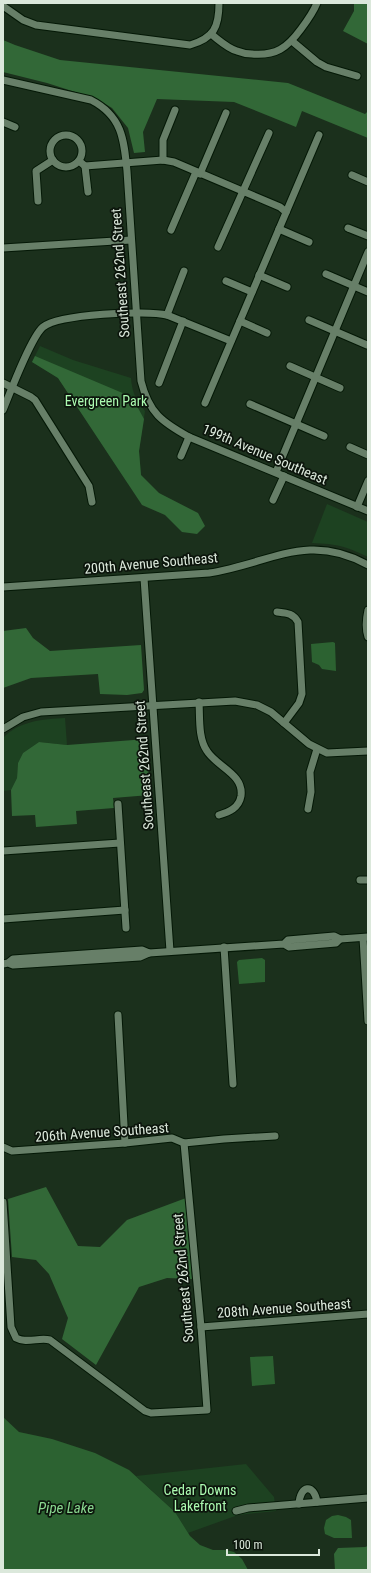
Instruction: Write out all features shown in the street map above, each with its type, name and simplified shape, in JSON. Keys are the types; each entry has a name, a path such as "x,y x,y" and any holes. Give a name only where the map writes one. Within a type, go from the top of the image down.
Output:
{"street":[{"path":"3,6 18,17 36,25 190,45 199,43 212,34 218,22 219,3"},
{"path":"212,34 228,47 237,51 269,54 279,51 292,41 311,15 317,3"},
{"path":"292,41 317,62 326,67 357,76"},
{"name":"Southeast 262nd Street","path":"3,80 24,86 79,96 91,100 103,107 112,116 119,127 125,149 141,381 146,399 156,415"},
{"path":"163,160 163,140 175,110"},
{"path":"171,230 226,113"},
{"path":"3,122 15,127"},
{"path":"218,247 269,133"},
{"path":"205,403 319,135"},
{"path":"67,136 74,138 81,147 82,154 79,161 73,166 66,167 58,165 53,160 51,149 54,142 60,137 67,136"},
{"path":"38,201 36,171 53,160"},
{"path":"79,161 85,166 163,160 174,162 243,192 280,206 286,212"},
{"path":"85,166 88,192"},
{"path":"352,175 368,182"},
{"path":"348,228 368,236"},
{"path":"279,229 308,242"},
{"path":"3,248 131,240"},
{"path":"276,472 368,252"},
{"path":"167,314 184,271"},
{"path":"326,274 368,292"},
{"path":"259,275 287,287"},
{"path":"226,281 252,292"},
{"path":"3,410 34,338 43,327 53,322 68,318 136,313 158,313 167,314 231,341"},
{"path":"309,320 367,345"},
{"path":"240,321 267,333"},
{"path":"159,383 183,322"},
{"path":"290,366 340,388"},
{"path":"3,383 31,397 38,405 89,486 92,502"},
{"path":"250,404 324,436"},
{"name":"199th Avenue Southeast","path":"156,415 169,426 189,437 368,511"},
{"path":"181,456 189,437"},
{"path":"350,448 368,455"},
{"path":"273,500 284,476"},
{"path":"357,507 368,481"},
{"name":"200th Avenue Southeast","path":"3,587 220,572 308,549 339,552 368,565"},
{"name":"Southeast 262nd Street","path":"144,578 170,951"},
{"path":"368,610 366,625 368,637"},
{"path":"277,612 291,614 298,622 302,690 299,704 284,723"},
{"path":"3,729 23,717 41,712 235,700 246,702 271,712 317,749 327,753 368,751"},
{"path":"199,702 201,734 207,752 215,761 234,776 240,787 241,799 236,807 231,811 219,815"},
{"path":"308,809 311,792 310,772 317,749"},
{"path":"118,804 126,928"},
{"path":"3,851 120,843"},
{"path":"360,880 368,880"},
{"path":"3,919 125,910"},
{"path":"5,963 14,965 140,957 149,953 224,947 284,944 289,947 336,943 340,940 365,938 368,1021"},
{"path":"224,947 233,1084"},
{"path":"118,1014 125,1143"},
{"name":"206th Avenue Southeast","path":"3,1147 12,1151 172,1138 184,1143 275,1136"},
{"name":"Southeast 262nd Street","path":"3,1202 10,1327 16,1338 26,1341 44,1339 50,1340 145,1411 151,1413 207,1410 184,1143"},
{"name":"208th Avenue Southeast","path":"201,1327 368,1314"},
{"path":"299,1504 300,1494 307,1489 310,1489 315,1493 317,1502"},
{"path":"236,1511 248,1508 368,1498"}],"green space":[{"path":"354,3 368,3 368,44 343,31 354,11"},
{"path":"3,40 60,60 288,83 365,114 368,111 368,138 302,111 296,127 234,102 157,99 143,132 145,152 134,153 128,128 112,108 97,99 47,83 3,72"},
{"name":"Evergreen Park","path":"40,346 73,360 131,378 135,396 145,411 139,451 141,475 128,484 58,378 32,362"},
{"name":"Evergreen Park","path":"35,356 132,397 144,419 139,451 141,475 159,493 198,513 205,526 197,534 182,532 165,515 142,505 58,378 32,362"},
{"path":"327,504 368,522 368,557 341,546 312,543"},
{"path":"26,628 33,638 50,651 141,645 144,690 142,693 127,695 100,694 98,674 31,678 3,688 3,631"},
{"path":"65,718 67,745 39,742 23,753 18,763 17,778 11,790 3,791 3,738 9,732 24,724 40,720"},
{"path":"147,739 150,795 113,798 114,808 76,811 77,824 36,827 35,815 12,816 11,790 17,778 18,763 23,753 39,742 67,745"},
{"path":"46,1187 78,1246 100,1247 127,1220 186,1198 192,1279 167,1278 139,1287 96,1365 62,1339 68,1318 49,1274 36,1260 12,1257 8,1199"},
{"name":"Cedar Downs Lakefront","path":"246,1464 274,1497 276,1511 238,1515 188,1533 175,1512 136,1476"},
{"path":"368,1546 368,1570 335,1570 334,1554 338,1548"}],"water":[{"path":"335,643 336,671 322,669 319,665 312,662 311,644"},
{"path":"262,958 265,960 265,982 239,984 237,962 239,960"},
{"path":"273,1356 275,1384 252,1386 250,1357"},
{"name":"Pipe Lake","path":"3,1417 19,1432 52,1439 95,1453 129,1470 175,1512 190,1536 200,1545 213,1550 226,1550 234,1552 242,1559 248,1570 3,1570"},
{"path":"338,1515 351,1520 352,1538 334,1538 325,1534 324,1528 326,1520 332,1516"}]}
